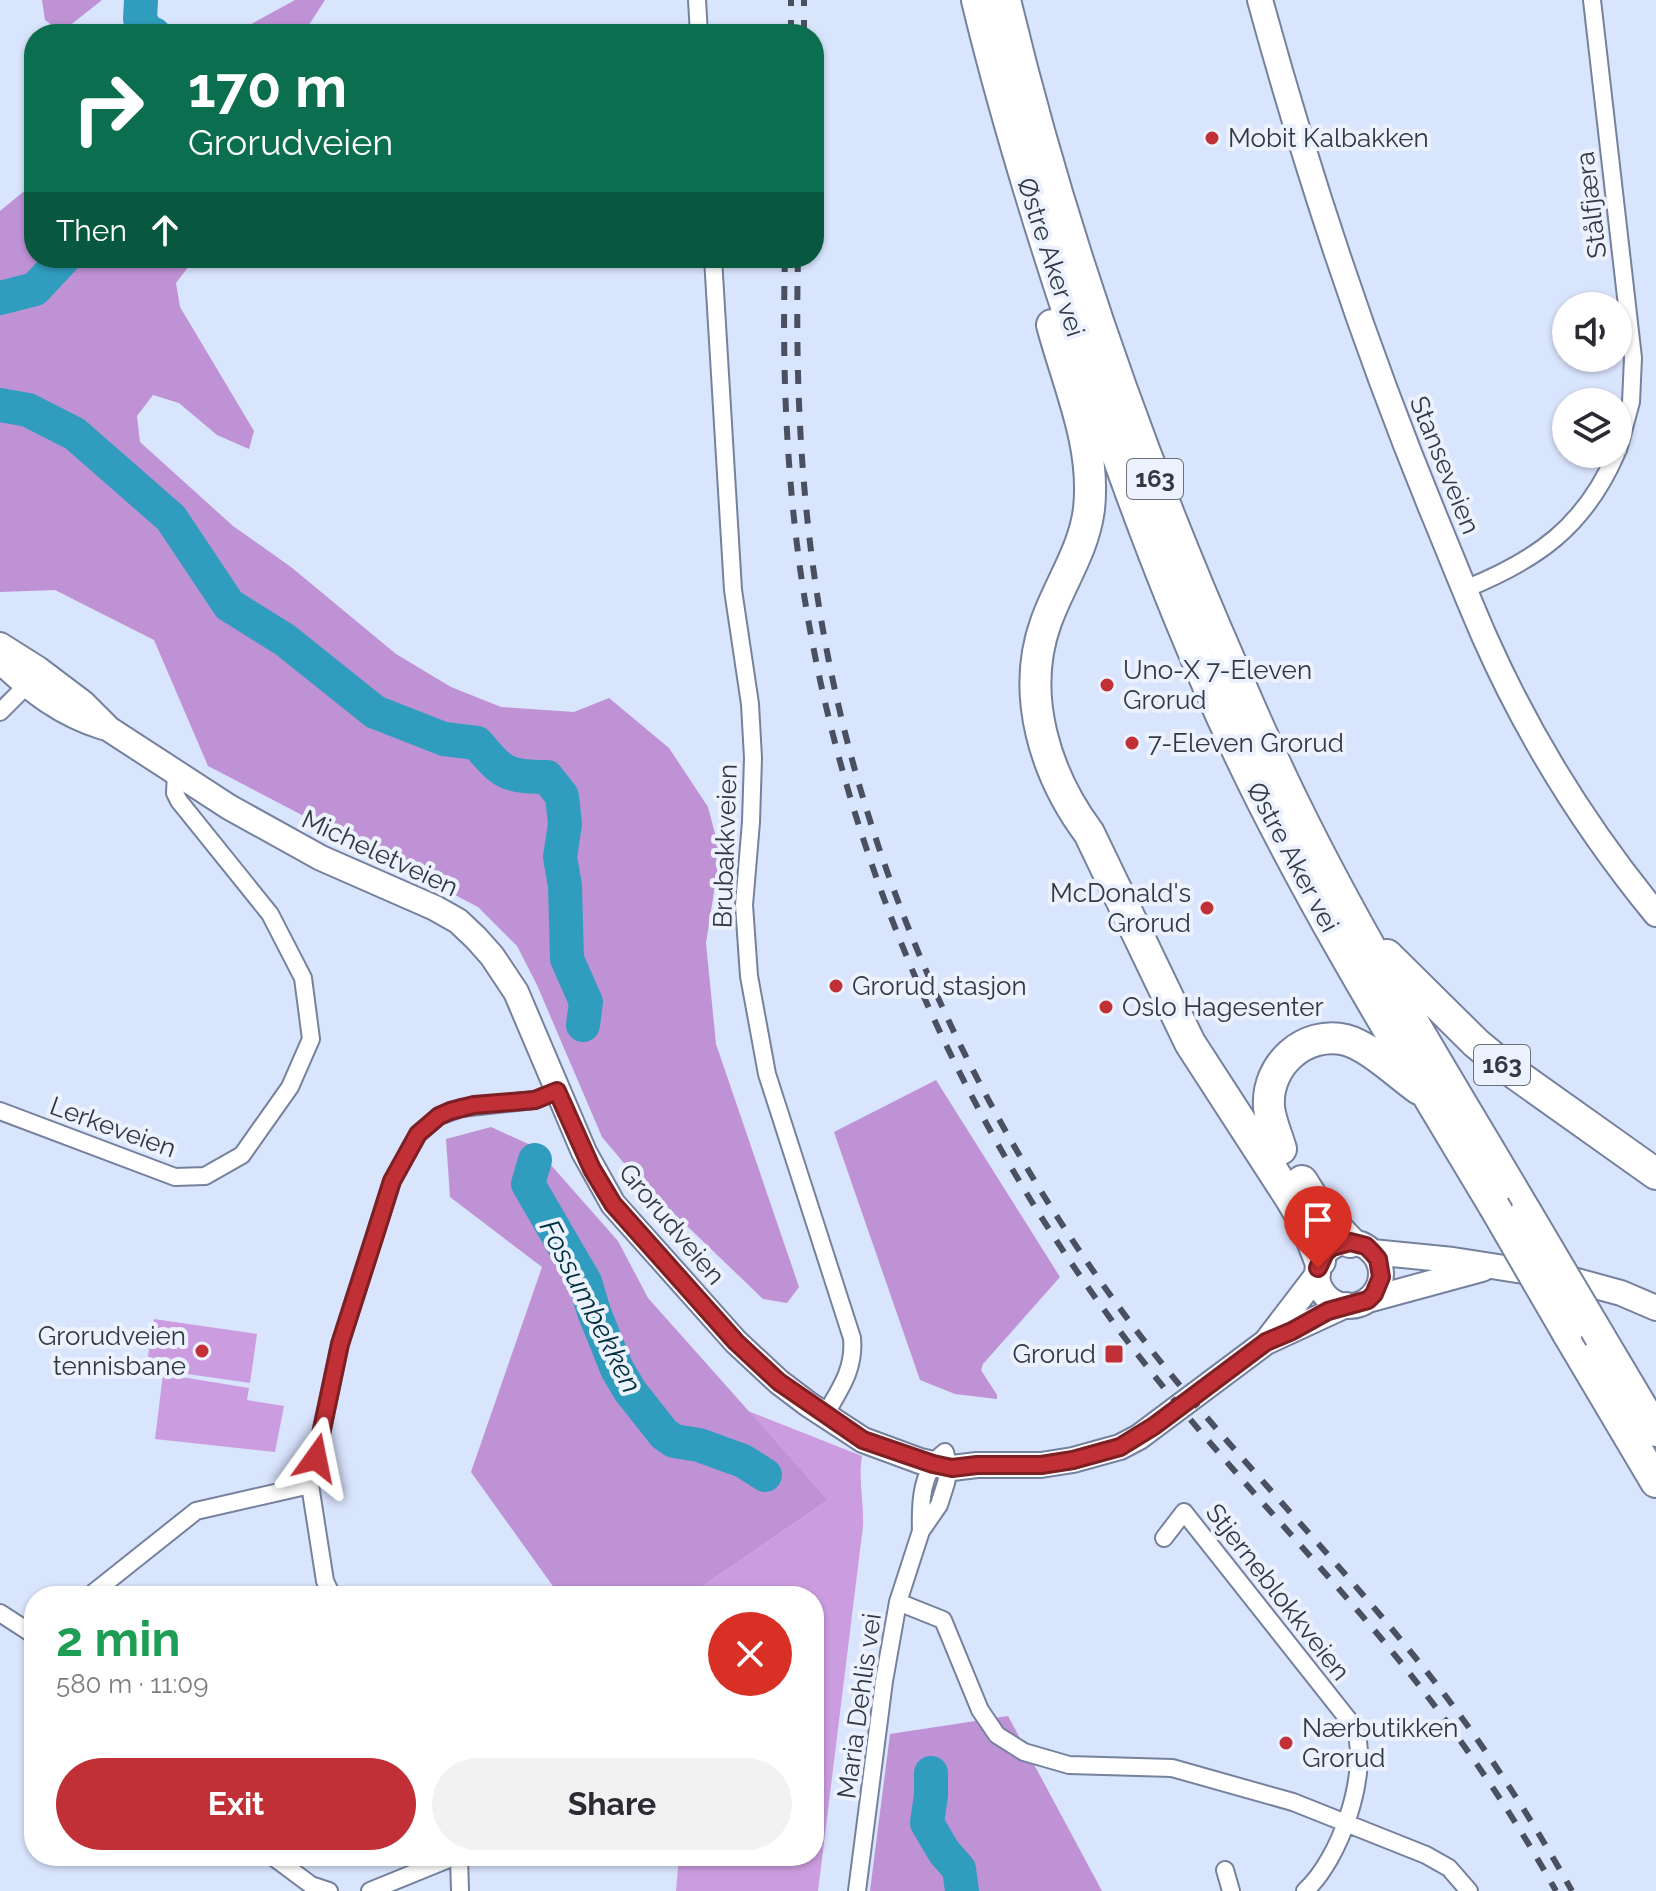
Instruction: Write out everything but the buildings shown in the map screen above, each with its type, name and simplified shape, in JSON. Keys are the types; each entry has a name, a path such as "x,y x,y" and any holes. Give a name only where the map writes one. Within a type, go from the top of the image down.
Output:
{"highway":[{"name":"Østre Aker vei","path":"977,0 1037,216 1138,514 1203,674 1241,757 1305,882 1656,1482"},
{"name":"Østre Aker vei","path":"1005,0 1062,208 1132,420 1198,589 1264,742 1364,936 1656,1431"},
{"name":"163","path":"1037,216 1049,312 1082,428 1090,470 1089,509 1082,543 1046,623 1036,660 1038,721 1070,808 1089,833 1190,1043 1299,1212 1319,1268"},
{"name":"163","path":"1364,936 1500,1063 1656,1174"},
{"name":"163","path":"1169,994 1204,1033 1322,1213 1361,1247"},
{"name":"163","path":"1281,1149 1269,1109 1272,1084 1285,1058 1308,1043 1322,1039 1347,1041 1372,1055 1428,1096"}],"main road":[{"name":"Stanseveien","path":"1260,0 1343,275 1377,370 1485,638 1534,736 1596,836 1656,914"},
{"name":"Micheletveien","path":"0,645 13,671 74,718 109,729 293,844 408,894 458,921 492,956 516,992 557,1091"},
{"name":"Grorudveien","path":"557,1091 592,1169 623,1217 736,1342 779,1382 834,1420 872,1426 942,1461 977,1465 1041,1465 1120,1447 1154,1426 1266,1342 1357,1303 1488,1267"},
{"path":"1332,1247 1361,1247 1378,1259 1381,1277 1374,1294 1357,1303 1335,1302 1320,1286 1319,1268 1332,1247"},
{"name":"Grorudveien","path":"1361,1247 1562,1277 1593,1284 1656,1308"},
{"name":"Grorudveien","path":"1266,1342 1319,1268"}],"street":[{"path":"697,0 698,24"},
{"name":"Stålfjæra","path":"1592,0 1633,358 1632,388"},
{"name":"Brubakkveien","path":"714,268 733,590 750,704 753,758 744,905 749,976 767,1074 852,1338 853,1357 834,1420"},
{"name":"Stålfjæra","path":"1465,589 1523,563 1558,537 1573,523 1599,488 1609,468"},
{"path":"0,712 13,671"},
{"name":"Lerkeveien","path":"0,1111 175,1177 205,1176 242,1155 290,1087 311,1039 303,978 270,914 179,801 175,793 176,773"},
{"path":"327,1586 310,1485 340,1344 392,1181 418,1134 439,1116 474,1105 535,1100 557,1091"},
{"name":"Maria Dehlis vei","path":"857,1891 884,1681 898,1602 921,1531 939,1505 942,1461"},
{"path":"102,1586 196,1511 310,1485"},
{"name":"Stjerneblokkveien","path":"1164,1538 1184,1512 1355,1728 1361,1759 1358,1782 1345,1821"},
{"path":"898,1602 943,1620 980,1710 997,1735 1024,1752 1069,1765 1172,1768 1293,1802 1345,1821 1449,1868 1469,1891"},
{"path":"0,1613 24,1629"},
{"path":"1305,1891 1316,1881 1332,1856 1345,1821"},
{"path":"285,1866 311,1885 329,1891"},
{"path":"370,1891 432,1866"},
{"path":"458,1866 460,1891"},
{"path":"1225,1870 1231,1891"}],"shaded area":[{"path":"42,0 102,0 72,24 50,24 45,20"},
{"path":"295,0 325,0 309,24 251,24"},
{"path":"24,191 24,268 187,268 176,283 180,307 254,431 249,449 217,435 179,403 153,395 137,416 140,442 233,526 291,567 396,654 451,687 501,707 574,712 609,698 669,748 708,807 720,853 706,943 716,1044 799,1287 787,1303 763,1299 634,1175 602,1137 537,985 517,946 478,907 208,766 154,640 55,590 0,592 0,211"},
{"path":"936,1080 1060,1277 983,1364 981,1370 997,1399 955,1394 920,1380 834,1132"},
{"path":"491,1127 535,1147 618,1241 648,1298 828,1500 703,1586 553,1586 471,1472 542,1267 450,1197 446,1139"},
{"name":"Grorudveien tennisbane","path":"154,1319 257,1334 250,1383 146,1368"},
{"path":"163,1374 249,1388 247,1400 284,1406 275,1452 155,1439"},
{"path":"748,1411 862,1456 863,1526 824,1842 824,1586 703,1586 828,1500"},
{"path":"1008,1716 1102,1891 870,1891 890,1734"},
{"path":"678,1866 821,1866 818,1891 676,1891"}],"waterway":[{"name":"Fossumbekken","path":"141,0 143,24"},
{"name":"Fossumbekken","path":"0,298 35,289 55,268"},
{"name":"Fossumbekken","path":"0,405 28,410 75,434 171,518 229,605 285,640 375,712 444,739 477,743 507,772 547,777 562,796 565,824 560,857 565,886 567,959 586,1002 583,1025"},
{"name":"Fossumbekken","path":"535,1160 528,1184 585,1282 617,1369 630,1391 664,1434 674,1441 699,1445 743,1461 765,1475"},
{"name":"Fossumbekken","path":"931,1773 927,1823 944,1852 959,1869 962,1891"}],"railway":[{"path":"791,0 791,24"},
{"path":"804,0 804,24"},
{"path":"785,268 785,377 792,496 801,575 821,682 848,788 882,893 923,994 970,1094 1024,1189 1084,1281 1176,1403 1347,1598 1425,1693 1494,1789 1556,1891"},
{"path":"798,268 801,445 809,538 823,630 844,729 872,827 906,923 946,1016 992,1107 1044,1195 1100,1280 1190,1398 1380,1614 1433,1679 1497,1768 1572,1891"}],"place":[{"name":"Mobit Kalbakken","path":"1212,138"},
{"name":"Uno-X 7-Eleven Grorud","path":"1107,685"},
{"name":"7-Eleven Grorud","path":"1132,743"},
{"name":"McDonald's Grorud","path":"1207,908"},
{"name":"Grorud stasjon","path":"836,986"},
{"name":"Oslo Hagesenter","path":"1106,1007"},
{"name":"Grorudveien tennisbane","path":"202,1351"},
{"name":"Grorud","path":"1114,1354"},
{"name":"Nærbutikken Grorud","path":"1286,1743"}],"route":[{"path":"316,1458 340,1344 392,1181 418,1134 439,1116 474,1105 521,1103 557,1091 592,1169 613,1204 736,1342 779,1382 863,1440 949,1468 1041,1465 1120,1447 1139,1437 1266,1342 1328,1311 1368,1300 1379,1286 1381,1277 1378,1259 1366,1246 1358,1243 1341,1243 1332,1247 1325,1253 1318,1268"}]}
